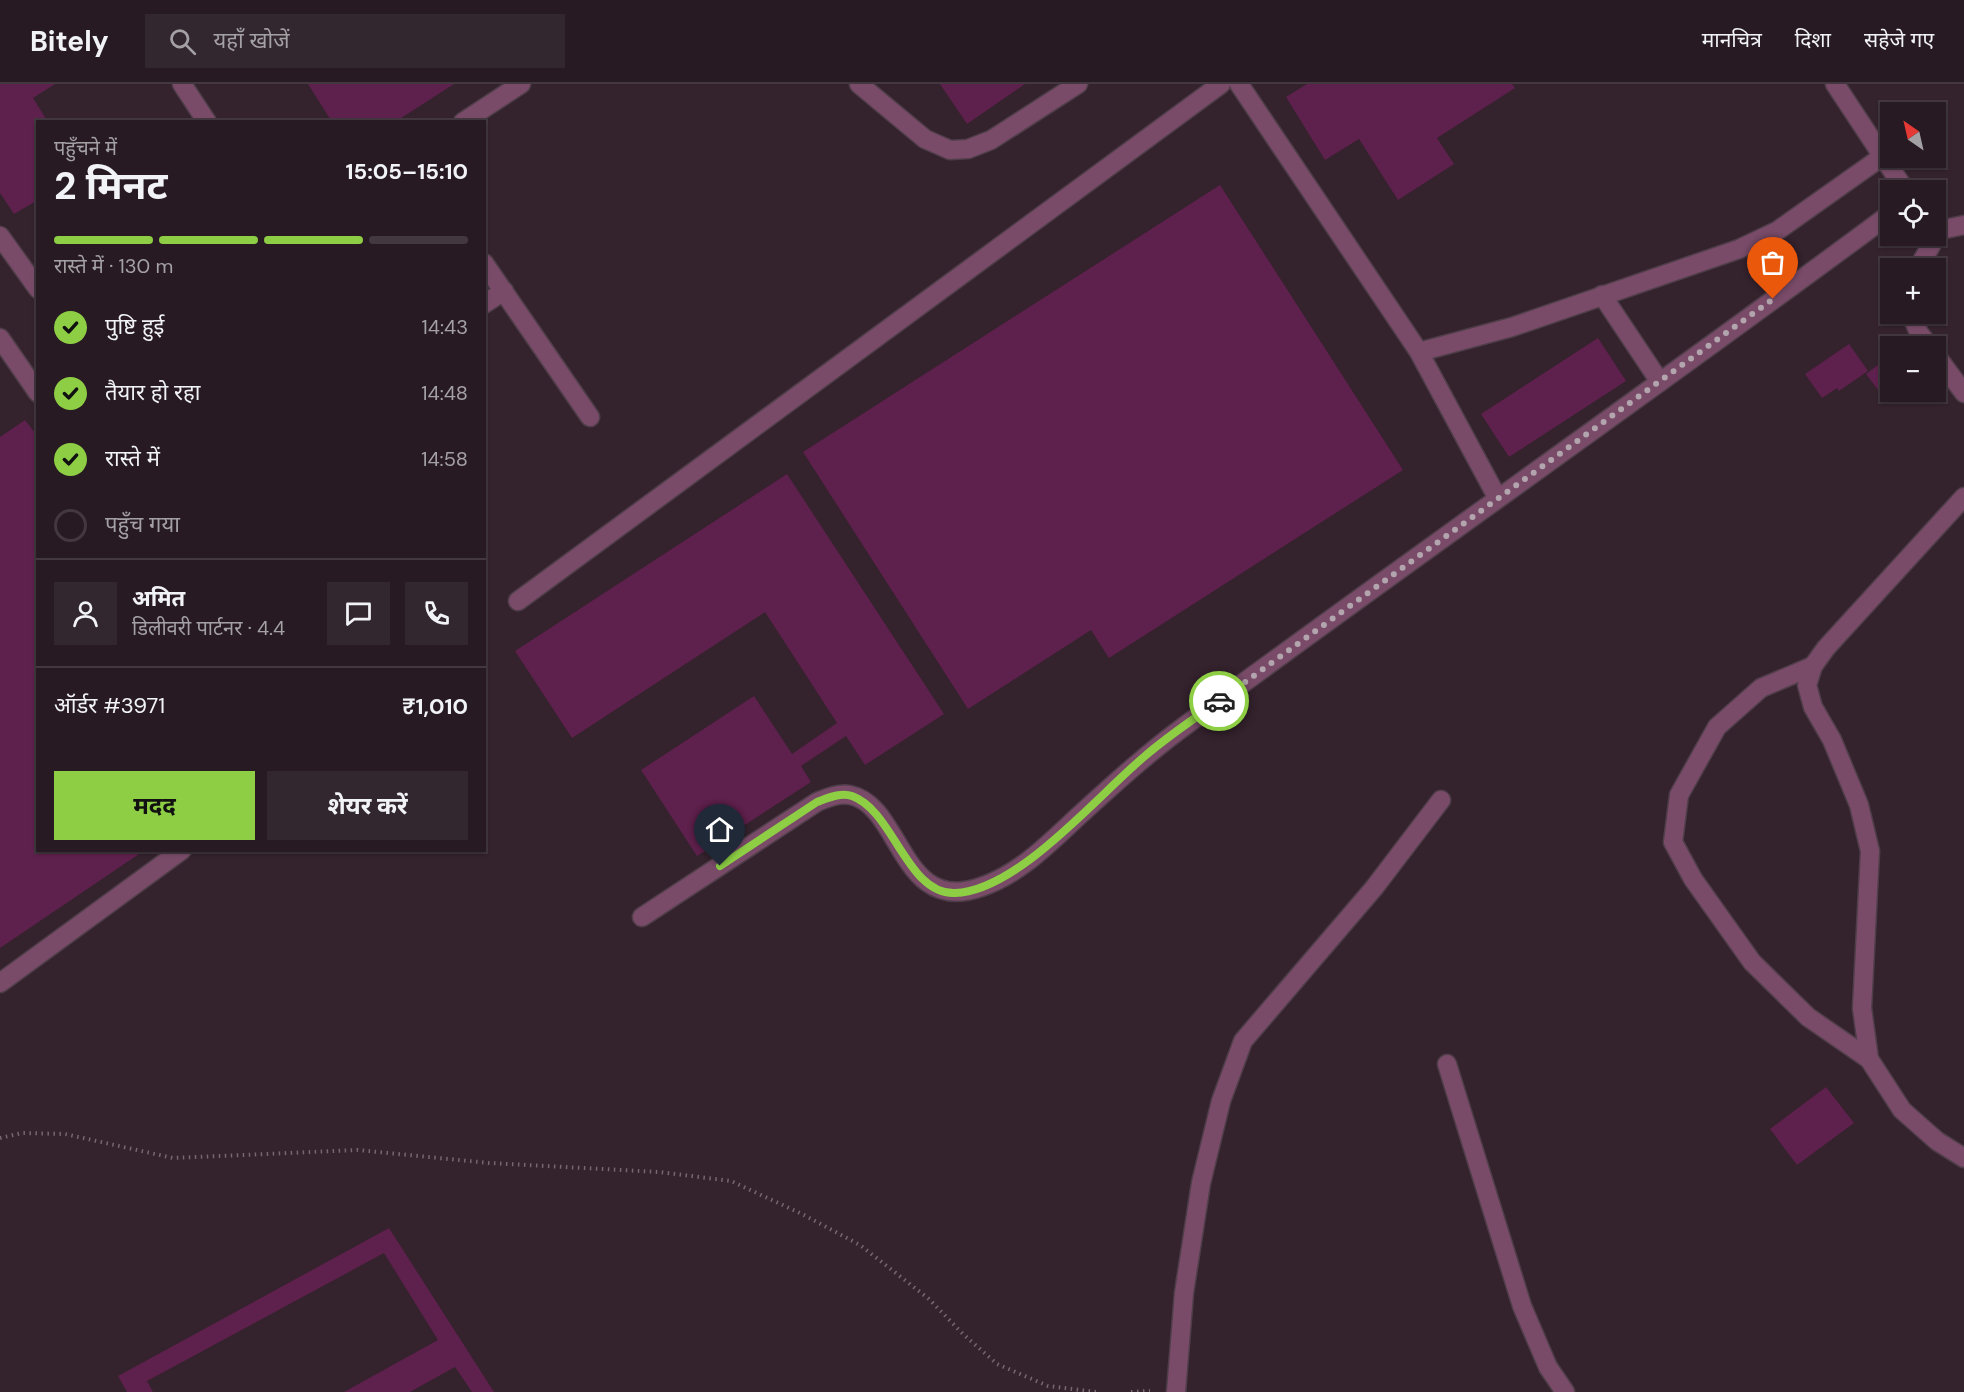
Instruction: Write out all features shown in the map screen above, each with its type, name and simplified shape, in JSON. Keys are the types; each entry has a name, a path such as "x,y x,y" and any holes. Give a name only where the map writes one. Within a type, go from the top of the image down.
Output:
{"street":[{"path":"182,84 206,120"},
{"path":"466,120 521,84"},
{"path":"866,86 926,139 950,150 968,149 991,140 1078,84"},
{"path":"518,601 1221,84"},
{"path":"1239,84 1419,352 1497,497"},
{"path":"1835,84 1880,152"},
{"path":"1419,352 1512,327 1759,241 1880,158"},
{"path":"642,917 817,802 835,795 852,795 870,807 889,830 916,873 933,886 954,893 980,888 1018,870 1146,755 1497,497 1880,221"},
{"path":"1946,227 1964,225"},
{"path":"0,236 36,286"},
{"path":"1759,241 1792,286"},
{"path":"486,266 590,417"},
{"path":"486,303 504,291"},
{"path":"1602,295 1660,381"},
{"path":"0,338 36,390"},
{"path":"1946,369 1964,393"},
{"path":"1869,1059 1862,1008 1871,879 1870,851 1859,805 1832,740 1813,707 1807,685 1813,666 1964,497"},
{"path":"1813,666 1761,688 1716,727 1679,795 1673,842 1693,879 1759,969 1808,1017 1869,1059 1902,1110 1937,1141 1964,1158"},
{"path":"1176,1392 1184,1293 1201,1183 1221,1101 1243,1041 1374,888 1441,800"},
{"path":"0,983 179,852"},
{"path":"1447,1064 1522,1306 1548,1367 1565,1392"}],"path":[{"path":"0,1138 22,1133 65,1134 173,1158 358,1150 489,1163 659,1172 731,1181 802,1214 860,1245 929,1299 996,1364 1048,1386 1097,1392"}],"building":[{"path":"0,84 55,84 33,98 47,120 36,120 36,201 14,214 0,193"},
{"path":"308,84 454,84 398,120 331,120"},
{"path":"940,84 1025,84 967,124"},
{"path":"1307,84 1512,84 1515,88 1437,138 1454,164 1398,200 1359,139 1325,160 1286,97"},
{"path":"1220,185 1403,470 1109,658 1091,630 968,709 803,452"},
{"path":"1598,338 1626,381 1509,457 1481,414"},
{"path":"1849,344 1868,371 1839,391 1837,388 1822,398 1805,374"},
{"path":"1880,364 1880,393 1866,374"},
{"path":"25,420 36,434 36,852 142,852 0,948 0,437"},
{"path":"787,474 944,714 865,765 846,736 801,766 811,782 697,856 641,770 754,696 792,754 837,723 765,612 572,738 515,651"},
{"path":"1826,1087 1854,1123 1797,1165 1770,1129"},
{"path":"389,1228 494,1392 472,1392 455,1367 410,1392 344,1392 438,1340 384,1253 147,1381 153,1392 127,1392 118,1376"}],"way so far":[{"path":"1219,701 1497,497 1773,299"}],"route":[{"path":"720,866 817,802 835,795 852,795 870,807 889,830 916,873 933,886 954,893 980,888 1018,870 1146,755 1219,701"}]}
